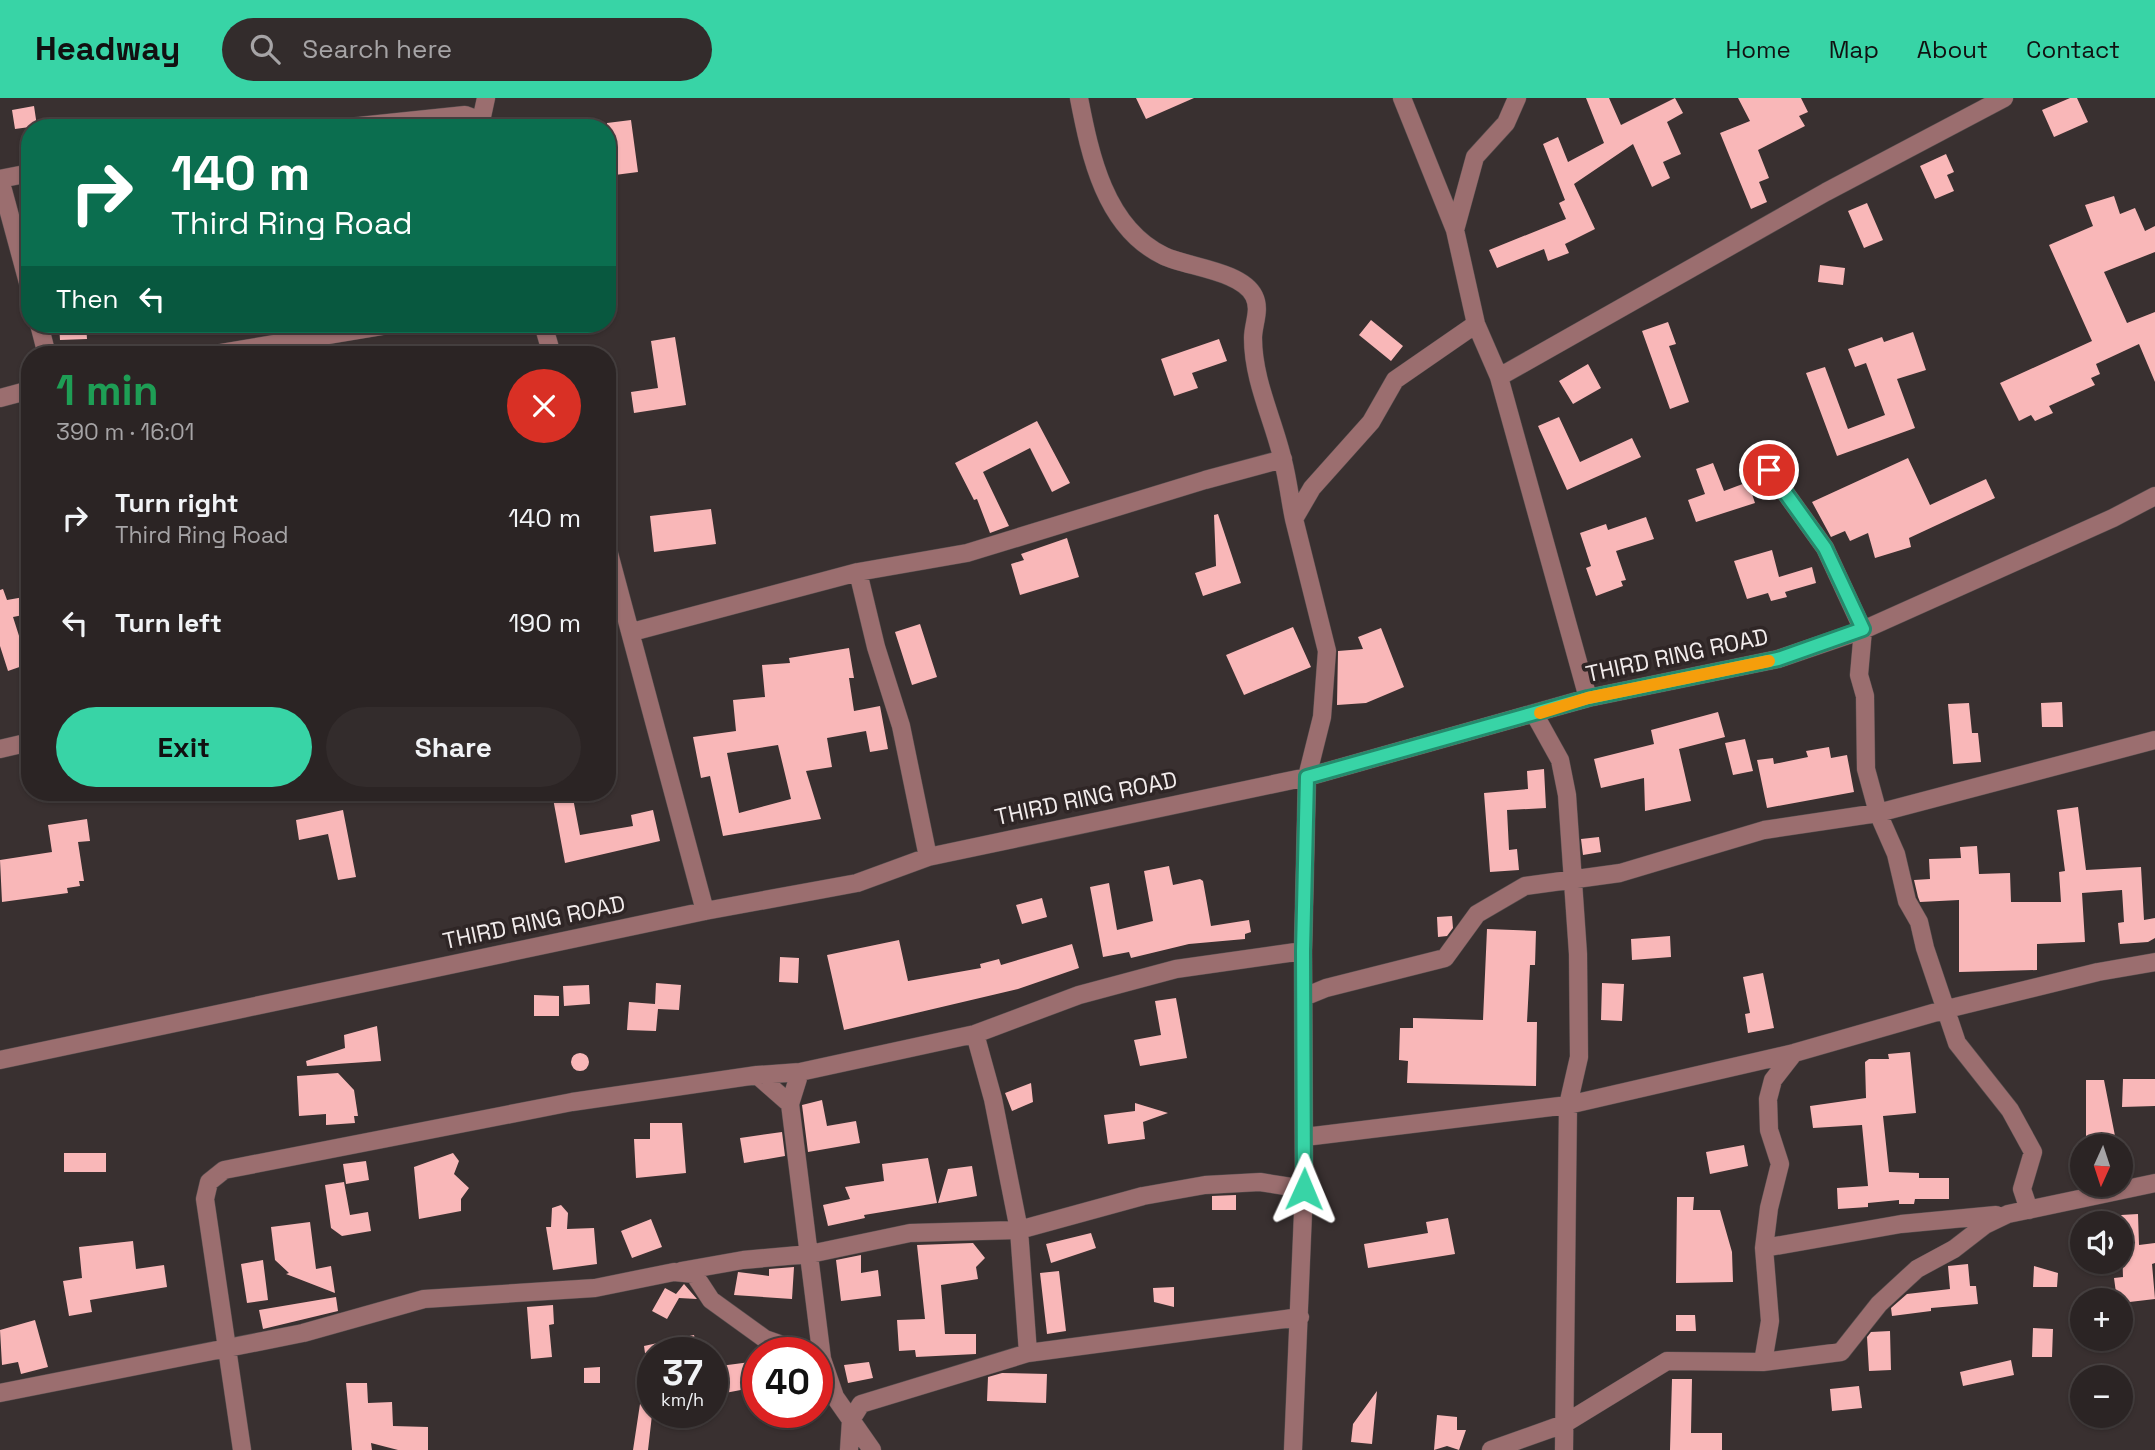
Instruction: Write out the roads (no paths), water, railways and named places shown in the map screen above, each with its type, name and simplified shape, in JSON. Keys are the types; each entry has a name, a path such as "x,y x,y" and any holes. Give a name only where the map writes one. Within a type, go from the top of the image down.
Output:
{"street":[{"path":"484,119 486,98"},
{"path":"1079,98 1087,140 1102,189 1133,234 1163,256 1228,277 1246,286 1254,295 1258,307 1253,338 1263,398 1283,459 1294,519 1327,651 1322,717 1307,777 1303,951 1304,1189 1293,1450"},
{"path":"1402,98 1455,230 1476,324 1499,377 1588,698"},
{"path":"1506,123 1517,98"},
{"path":"1455,230 1475,157 1532,98"},
{"path":"1499,377 1826,192 2004,98"},
{"path":"427,119 465,115 473,119"},
{"path":"21,175 0,179 21,257"},
{"path":"1294,519 1312,488 1370,422 1395,380 1476,324"},
{"path":"308,346 359,333"},
{"path":"0,398 21,392"},
{"path":"632,632 858,572 967,553 1205,480 1283,459"},
{"path":"1769,470 1825,548 1863,629 1859,675 1865,696 1866,769 1878,813 1896,854 1907,901 1919,922 1957,1044 2010,1110 2033,1152 2022,1189 2029,1210"},
{"name":"THIRD RING ROAD","path":"0,1060 705,911 857,883 928,857 1307,777 1588,698 1778,659 1863,629 2113,518 2155,496"},
{"path":"858,572 876,647 901,726 928,857"},
{"path":"616,577 705,911"},
{"path":"1535,715 1560,760 1567,795 1578,954 1579,1057 1568,1105 1564,1450"},
{"path":"1304,997 1326,988 1445,958 1477,914 1525,886 1620,873 1764,830 1878,813 2155,740"},
{"path":"0,749 21,744"},
{"path":"242,1450 205,1199 209,1182 224,1170 572,1102 757,1075 800,1072 975,1034 1088,993 1176,969 1303,951"},
{"path":"1305,1138 1568,1105 1794,1053 1947,1009 2107,969 2155,962"},
{"path":"975,1034 993,1099 1019,1230 1028,1353"},
{"path":"1763,1362 1770,1321 1764,1248 1769,1208 1780,1164 1769,1130 1768,1099 1773,1080 1794,1053"},
{"path":"800,1072 790,1104 810,1254 814,1337"},
{"path":"757,1075 790,1104"},
{"path":"0,1393 303,1333 424,1299 595,1288 743,1260 810,1254 910,1233 1019,1230 1143,1196 1205,1185 1260,1182 1304,1189"},
{"path":"1764,1248 1900,1224 2008,1214 2155,1183"},
{"path":"1491,1450 1564,1424 1667,1361 1763,1362 1841,1352 1879,1304 1917,1269 1954,1249 1985,1225 2008,1214"},
{"path":"674,1272 694,1275 711,1300 762,1337"},
{"path":"849,1450 851,1420 861,1404 1028,1353 1300,1317"},
{"path":"833,1393 872,1450"}]}
